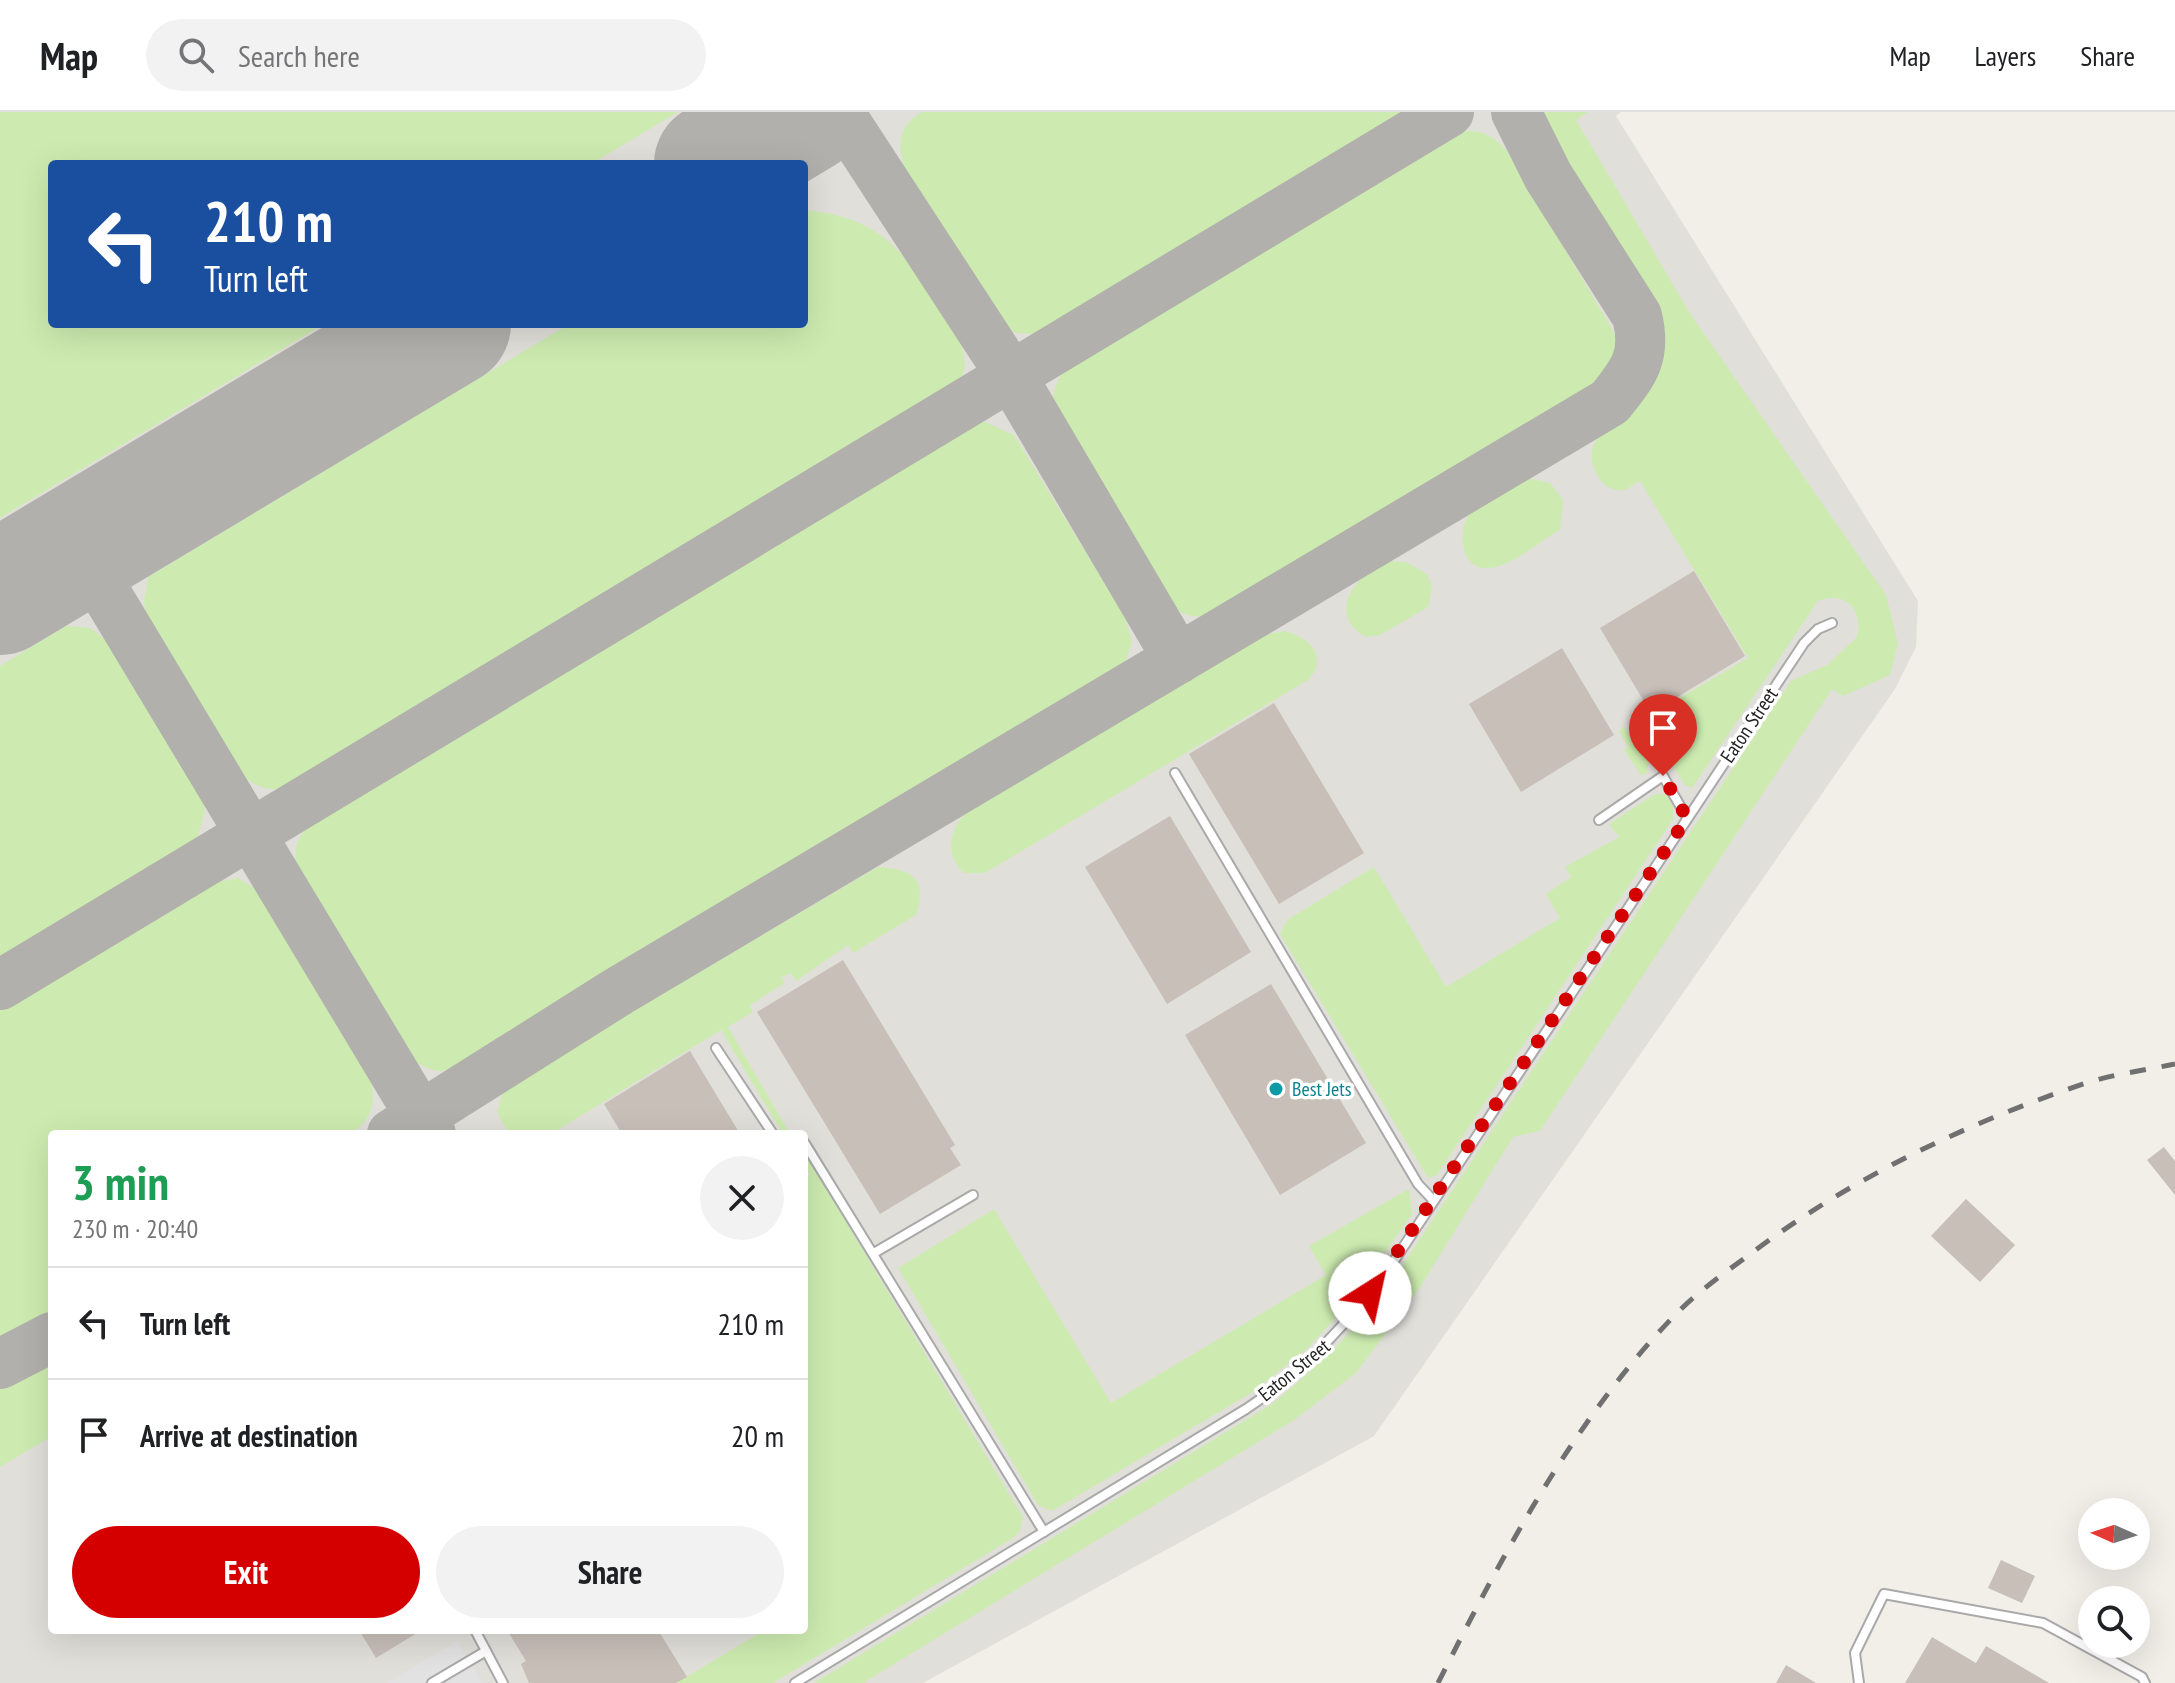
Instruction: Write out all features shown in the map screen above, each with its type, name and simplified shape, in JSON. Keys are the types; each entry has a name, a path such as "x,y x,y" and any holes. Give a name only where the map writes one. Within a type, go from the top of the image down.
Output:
{"lane":[{"name":"Eaton Street","path":"795,1683 1246,1409 1316,1356 1356,1313 1804,643 1818,629 1832,623"},
{"path":"1175,773 1418,1184 1433,1200"},
{"path":"1599,820 1663,776 1687,818"},
{"path":"716,1048 770,1130"},
{"path":"808,1148 1044,1532"},
{"path":"874,1253 973,1195"},
{"path":"1859,1683 1855,1653 1884,1594 2043,1623 2142,1677 2145,1683"},
{"path":"477,1634 503,1683"},
{"path":"432,1683 486,1651"}],"shaded area":[{"path":"0,112 1621,112 1616,116 1918,601 1916,647 1895,689 1374,1436 923,1683 0,1683"},
{"path":"457,1641 482,1683 386,1683"}],"green space":[{"path":"0,112 678,112 598,160 48,160 48,328 317,328 0,518"},
{"path":"922,112 1408,112 1037,334 1016,333 999,323 904,167 902,135 908,123"},
{"path":"1539,112 1588,112 1576,120 1691,315 1886,595 1898,643 1890,675 1843,696 1832,689 1540,1131 1513,1137 1419,1289 1356,1373 1294,1420 863,1683 814,1683 1272,1404 1335,1348 1390,1284 1791,681 1827,665 1857,637 1857,618 1850,605 1837,598 1818,601 1692,788 1685,785 1666,755 1686,742 1666,706 1748,658 1640,481 1626,489 1616,490 1603,483 1594,470 1592,454 1595,441 1628,415 1651,386 1660,360 1658,331 1632,273 1544,130"},
{"path":"1464,131 1487,135 1506,150 1612,329 1617,351 1611,370 1601,383 1213,615 1194,616 1176,610 1166,602 1054,416 1054,393 1063,371"},
{"path":"808,211 853,220 892,245 940,303 962,347 965,366 959,381 282,788 260,787 247,780 231,764 147,622 144,601 148,577 562,328 808,328"},
{"path":"985,422 1014,435 1125,617 1132,642 1125,663 457,1070 431,1069 409,1056 301,879 296,848 301,834 311,821 977,423"},
{"path":"1528,478 1550,483 1563,500 1560,530 1507,563 1489,568 1478,567 1471,562 1463,545 1468,515 1492,493"},
{"path":"1391,561 1406,562 1427,574 1432,587 1428,607 1380,635 1366,637 1354,628 1347,617 1346,606 1350,594 1366,574"},
{"path":"66,626 90,628 111,644 201,793 205,810 197,840 0,958 0,666"},
{"path":"1285,631 1309,643 1317,656 1314,672 1308,680 985,873 964,873 958,866 951,842 957,825 968,811 1262,635"},
{"path":"1624,727 1649,763 1646,774 1641,775 1624,750 1628,747 1619,731"},
{"path":"1655,794 1666,794 1673,806 1673,819 1437,1175 1428,1178 1280,934 1287,920 1374,867 1446,987 1560,918 1546,894 1571,877 1565,867 1619,837 1609,824"},
{"path":"878,867 900,870 915,878 920,893 916,915 853,953 848,945 796,981 790,973 781,978 785,983 750,1005 753,1012 728,1027 788,1130 780,1130 721,1030 558,1130 507,1130 497,1112 503,1091 513,1082"},
{"path":"237,878 258,890 369,1076 373,1101 368,1116 356,1130 48,1130 48,1314 0,1340 0,1007 204,885"},
{"path":"808,1159 1023,1517 1020,1531 773,1683 676,1683 758,1634 808,1634"},
{"path":"1409,1189 1412,1214 1351,1301 1308,1348 1251,1393 1052,1511 1038,1505 898,1268 994,1209 1111,1403 1326,1275 1309,1246"},
{"path":"48,1362 48,1438 0,1467 0,1387"}],"building":[{"path":"1694,571 1745,656 1651,713 1600,628"},
{"path":"1562,648 1614,735 1521,792 1469,704"},
{"path":"1274,703 1364,853 1279,904 1189,754"},
{"path":"1170,816 1251,952 1167,1004 1085,867"},
{"path":"843,960 955,1145 950,1148 961,1165 880,1214 757,1012"},
{"name":"Best Jets","path":"1271,984 1366,1143 1280,1195 1185,1035"},
{"path":"690,1051 738,1130 620,1130 604,1104"},
{"path":"2164,1147 2175,1161 2175,1195 2147,1160"},
{"path":"1966,1199 2015,1245 1980,1282 1931,1236"},
{"path":"2001,1560 2035,1576 2022,1603 1988,1588"},
{"path":"361,1634 415,1634 376,1658"},
{"path":"509,1634 660,1634 687,1677 676,1683 529,1683 521,1664 526,1661"},
{"path":"1932,1637 1976,1663 1986,1646 2049,1683 1905,1683"},
{"path":"1786,1665 1816,1683 1776,1683"}],"taxiway":[{"path":"839,112 1012,377 1178,659"},
{"path":"0,985 1449,112"},
{"path":"398,1130 619,991 1610,402 1636,363 1640,342 1637,316 1548,176 1516,112"},
{"path":"78,547 429,1130"},
{"path":"0,1364 48,1339"}],"runway":[{"path":"723,160 803,112"},
{"path":"0,593 442,328"}],"railway":[{"path":"1438,1683 1515,1537 1574,1442 1640,1353 1695,1296 1791,1225 1912,1154 1998,1116 2086,1083 2175,1064"}],"place":[{"name":"Best Jets","path":"1276,1089"}],"route":[{"path":"1370,1293 1687,818 1663,776"}]}
